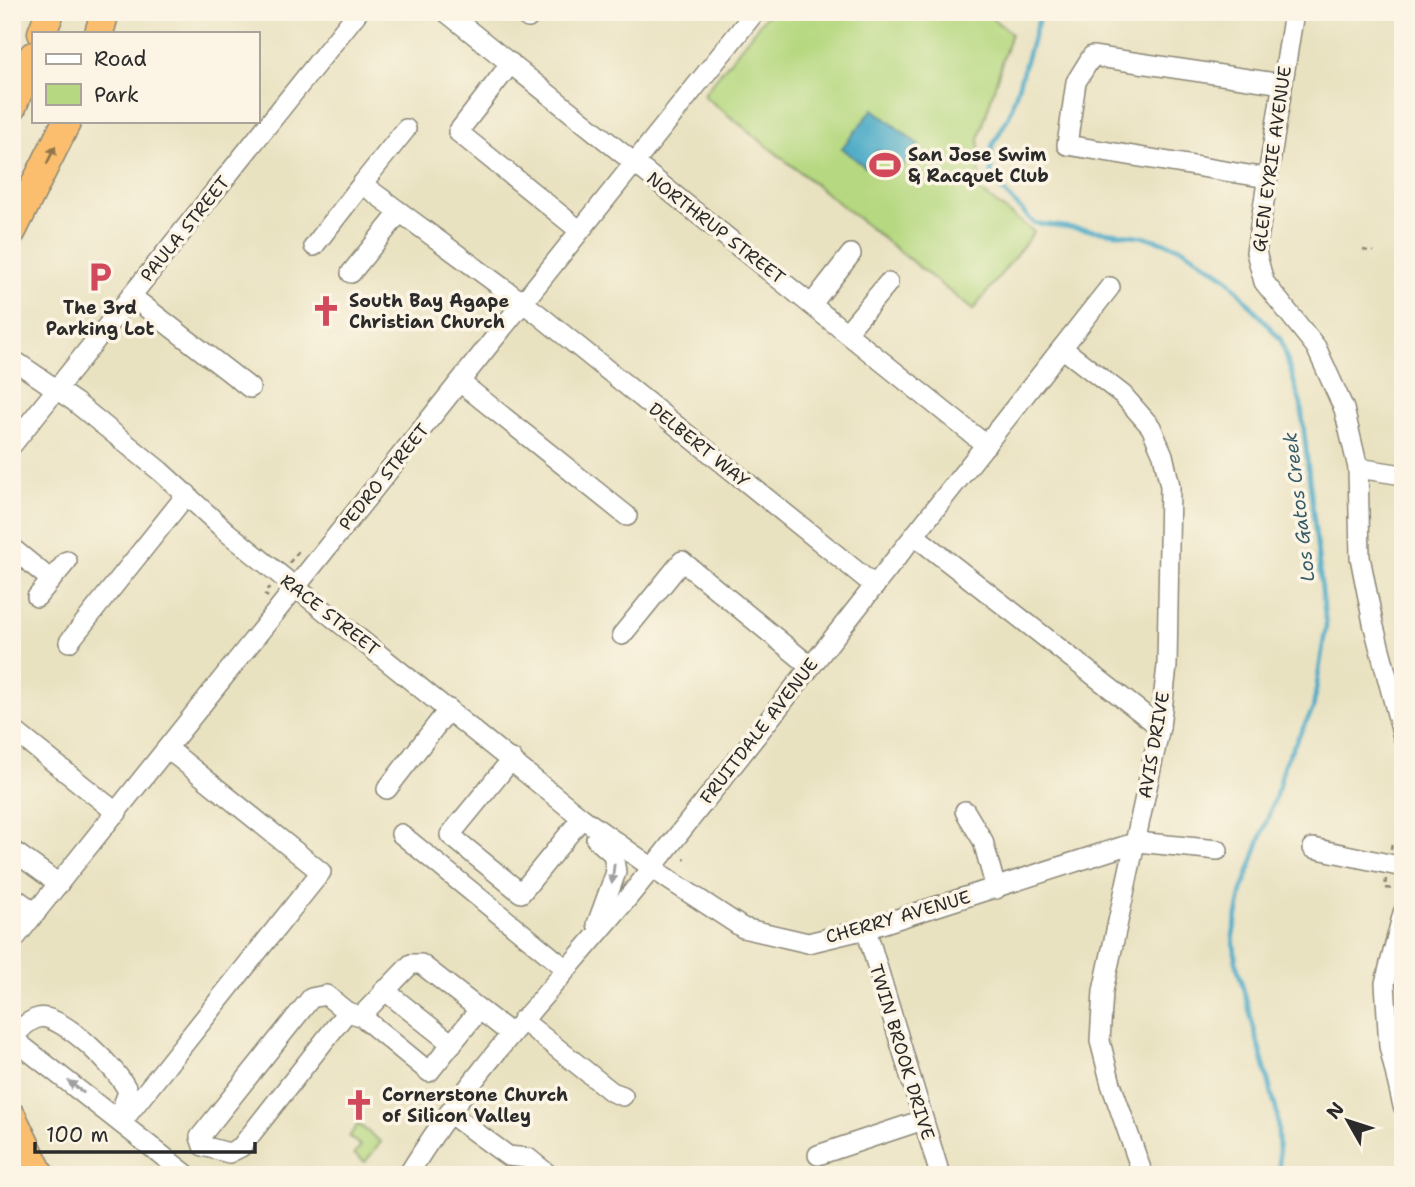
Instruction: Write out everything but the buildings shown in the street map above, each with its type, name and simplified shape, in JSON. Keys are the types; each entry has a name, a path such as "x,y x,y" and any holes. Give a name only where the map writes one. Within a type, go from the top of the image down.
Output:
{"highway":[{"path":"42,32 50,12"},
{"path":"99,32 105,12"},
{"path":"12,107 32,58"},
{"path":"12,231 66,122"},
{"path":"12,1117 40,1175"}],"street":[{"name":"PAULA STREET","path":"12,445 358,12"},
{"name":"PEDRO STREET","path":"12,942 755,12"},
{"name":"GLEN EYRIE AVENUE","path":"1294,12 1256,252 1264,282 1316,346 1344,409 1358,468 1360,557 1373,623 1397,691 1403,737"},
{"name":"NORTHRUP STREET","path":"453,15 986,445"},
{"path":"1266,177 1067,145 1076,82 1092,56 1282,84"},
{"path":"511,63 458,132 579,230"},
{"path":"314,246 406,129"},
{"name":"DELBERT WAY","path":"362,184 523,304 875,586"},
{"path":"351,273 400,212"},
{"path":"812,304 850,254"},
{"path":"847,332 888,283"},
{"name":"FRUITDALE AVENUE","path":"408,1175 449,1113 516,1027 652,868 1110,287"},
{"path":"131,296 250,388"},
{"name":"AVIS DRIVE","path":"1062,348 1123,395 1151,427 1163,455 1170,486 1167,666 1160,727 1103,991 1100,1041 1111,1084 1143,1175"},
{"name":"RACE STREET","path":"12,359 187,495 295,588 512,759 582,818 652,868"},
{"path":"460,382 627,516"},
{"path":"1358,468 1403,475"},
{"path":"69,642 187,495"},
{"path":"915,536 1160,727"},
{"path":"12,548 51,580"},
{"path":"37,597 67,561"},
{"path":"622,635 682,561 810,666"},
{"path":"387,789 449,709"},
{"path":"12,729 117,813"},
{"path":"119,1121 321,872 168,749"},
{"path":"512,759 450,835 521,893 582,818 599,842 613,854 616,872 589,941"},
{"path":"965,811 983,841 996,889"},
{"path":"401,834 565,968"},
{"name":"CHERRY AVENUE","path":"652,868 743,928 807,943 866,929 1137,842 1218,850"},
{"path":"1313,848 1403,867"},
{"path":"12,850 58,884"},
{"path":"12,896 36,913"},
{"path":"1403,913 1385,983 1403,1106"},
{"name":"TWIN BROOK DRIVE","path":"866,929 940,1175"},
{"path":"203,1146 229,1153 241,1147 354,1014 411,964 421,964 479,1010 516,1027 612,1092 623,1096"},
{"path":"384,990 452,1044"},
{"path":"203,1146 200,1137 311,998 326,995 429,1072 479,1010"},
{"path":"119,1121 128,1092 124,1080 94,1048 51,1019 40,1017 25,1025 13,1038 184,1173 203,1146"},
{"path":"449,1113 508,1156 528,1158 549,1175"},
{"path":"818,1155 923,1120"}],"path":[{"path":"1363,250 1374,252"},
{"path":"1385,888 1403,890"}],"green space":[{"name":"San Jose Swim & Racquet Club","path":"769,12 984,12 1011,33 979,138 980,191 1034,232 973,310 703,95"},
{"path":"358,1124 381,1142 365,1162 354,1154 361,1146 349,1137"}],"water":[{"path":"873,109 919,145 901,168 878,150 865,167 842,148"}],"waterway":[{"name":"Los Gatos Creek","path":"1041,12 1009,116 992,146 991,172 999,187 1034,223 1146,237 1182,248 1226,277 1281,340 1301,405 1326,626 1313,709 1284,764 1279,786 1242,891 1233,935 1236,962 1277,1113 1280,1175"}],"place":[{"name":"San Jose Swim & Racquet Club","path":"885,165"},
{"name":"The 3rd Parking Lot","path":"100,277"},
{"name":"South Bay Agape Christian Church","path":"326,311"},
{"name":"Cornerstone Church of Silicon Valley","path":"359,1105"}]}
